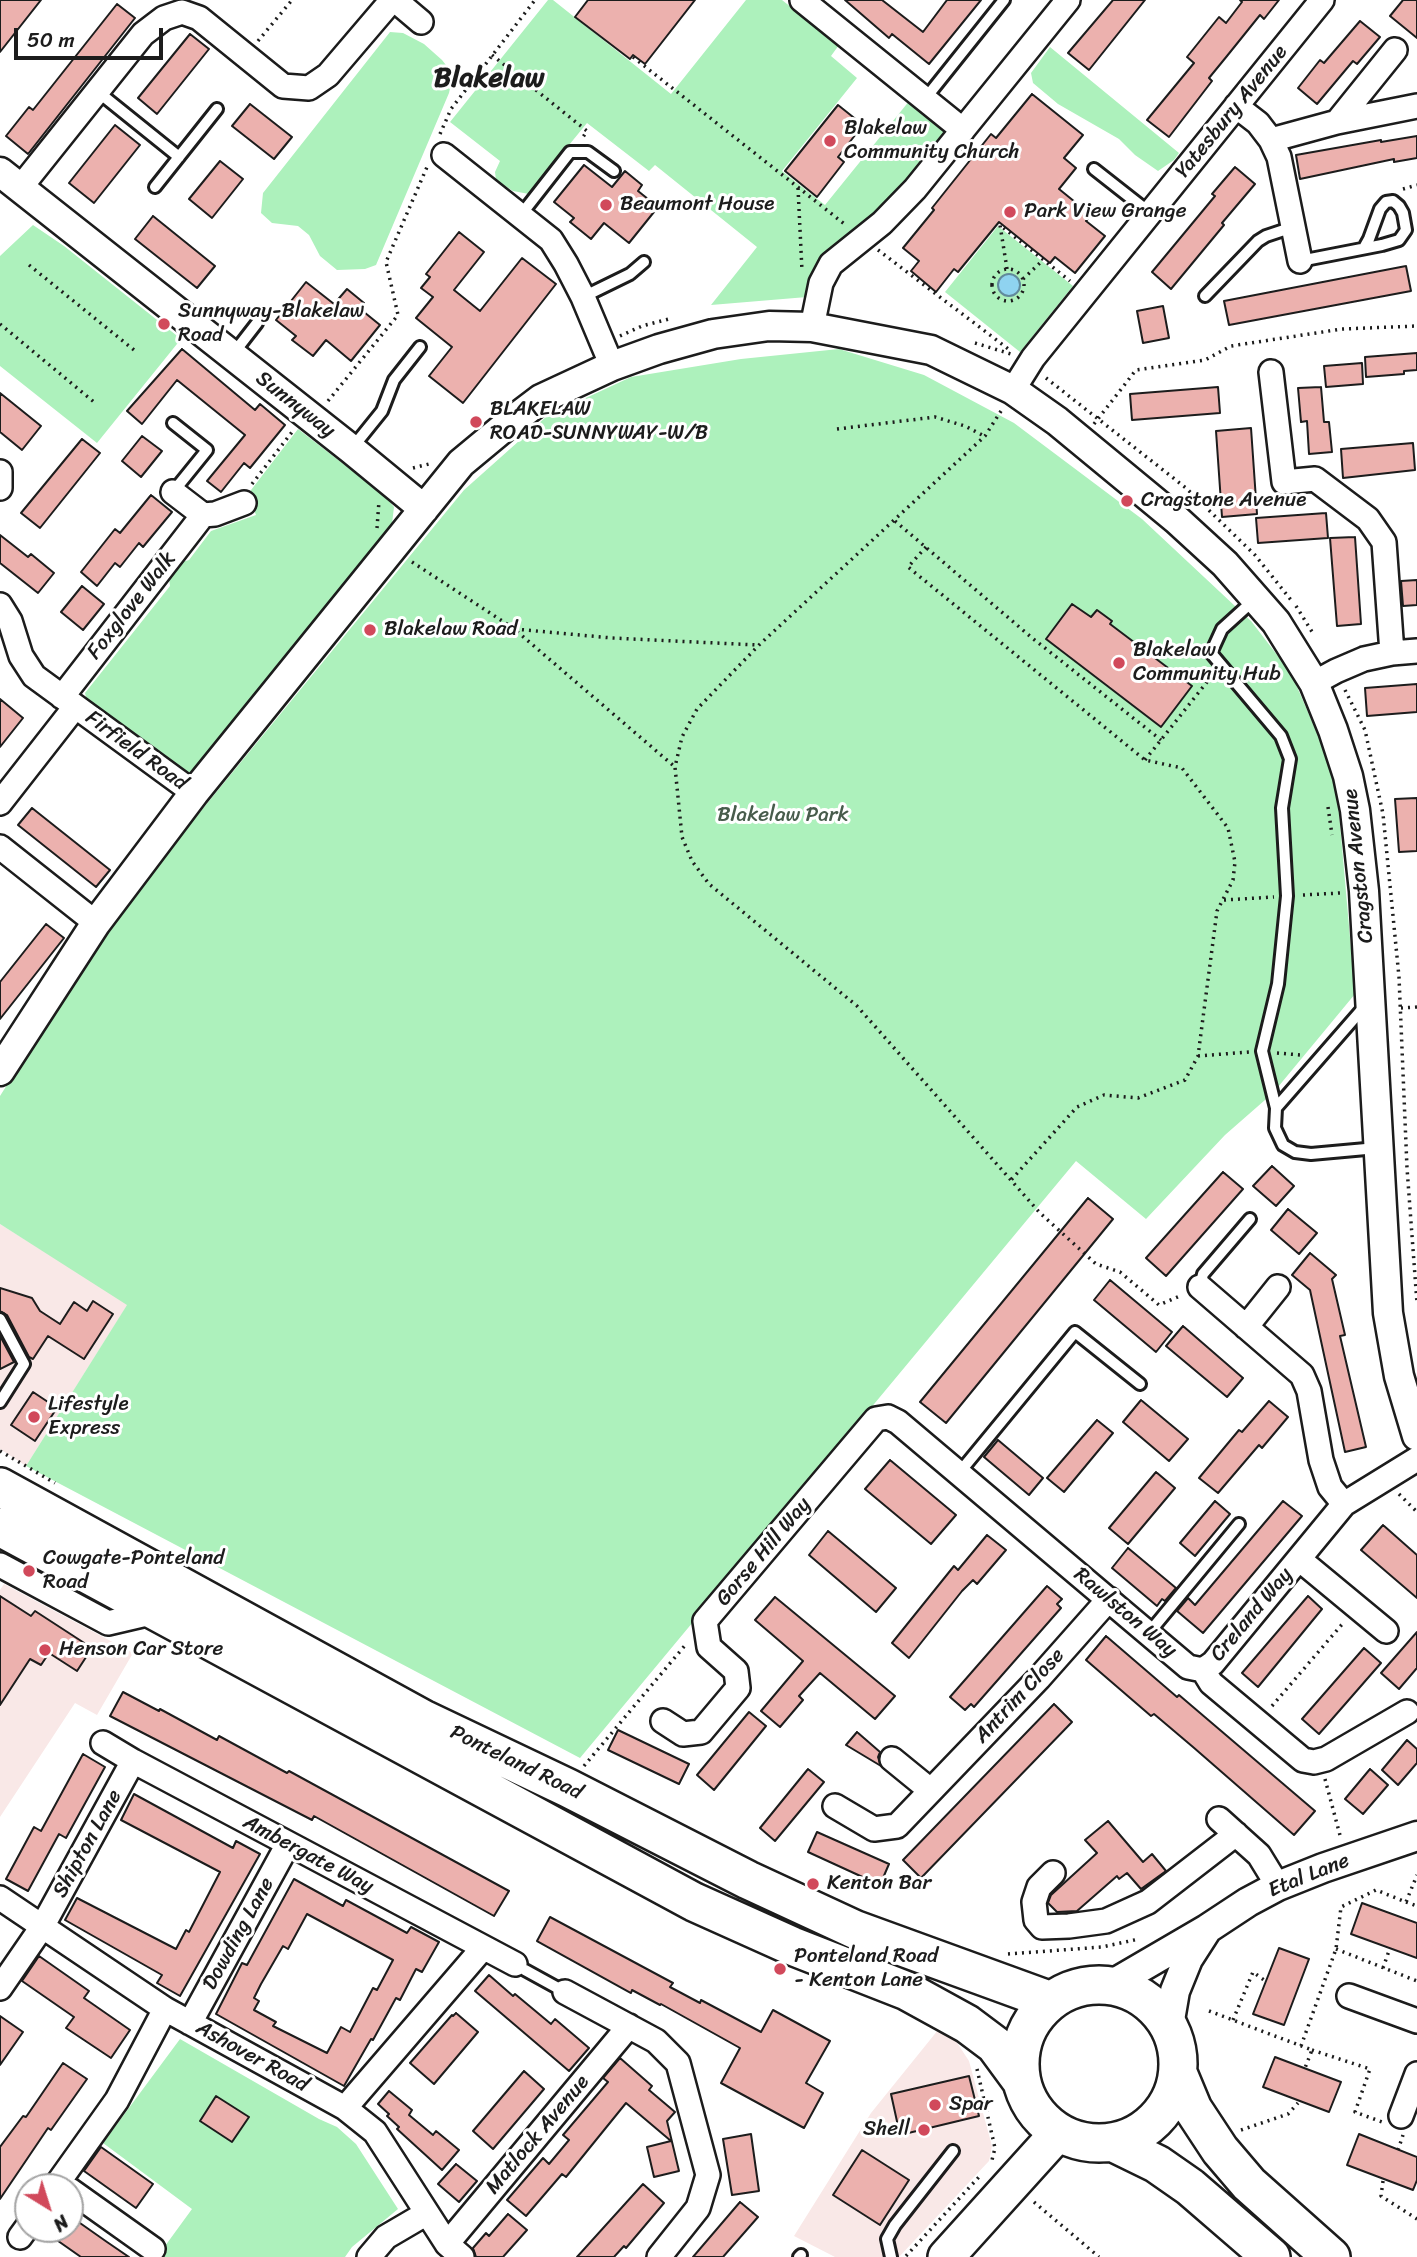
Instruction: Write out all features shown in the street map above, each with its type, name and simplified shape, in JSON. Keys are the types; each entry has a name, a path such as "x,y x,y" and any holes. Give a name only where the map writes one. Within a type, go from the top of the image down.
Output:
{"highway":[{"name":"Ponteland Road","path":"0,1487 423,1719 568,1788 748,1880 856,1930 1051,2001"},
{"name":"Ponteland Road","path":"0,1527 694,1902 792,1947 907,1992 967,2024 995,2045 1020,2079"},
{"path":"1090,1985 1111,1985 1134,1993 1154,2007 1169,2026 1178,2057 1178,2073 1169,2102 1150,2126 1114,2143 1076,2141 1058,2133 1041,2119 1028,2101 1020,2079 1021,2044 1028,2028 1051,2001 1069,1990 1090,1985"},
{"path":"1178,2073 1193,2109 1220,2150 1249,2184 1331,2257"},
{"path":"1114,2143 1157,2164 1190,2187 1270,2257"}],"main road":[{"path":"946,2257 1058,2133"}],"street":[{"path":"10,180 97,91 143,34 164,18 182,12 199,18 283,86 309,88 328,75 393,0 421,22"},
{"path":"802,0 963,130"},
{"name":"Yatesbury Avenue","path":"1013,390 1029,365 1086,293 1322,0"},
{"path":"814,316 821,283 831,264 882,223 915,189 1061,3"},
{"path":"1337,122 1395,50"},
{"path":"1236,106 1258,123 1271,141 1282,170 1300,261"},
{"path":"1271,141 1337,122 1417,106"},
{"path":"0,1071 96,923 194,793 461,463 541,399 607,355 583,297 551,240 438,150"},
{"name":"Sunnyway","path":"10,180 424,509"},
{"name":"Cragston Avenue","path":"607,355 659,349 713,334 814,316 931,351 1013,390 1177,520 1225,564 1325,677 1355,810 1364,891 1388,1312 1399,1376 1417,1436"},
{"path":"1271,372 1284,482 1315,479 1368,519 1384,542 1392,653"},
{"path":"0,472 0,488"},
{"path":"173,492 203,515 215,514 245,495"},
{"name":"Foxglove Walk","path":"68,702 203,515"},
{"path":"0,605 10,621 27,667 34,676 68,702"},
{"path":"1325,677 1364,659 1417,651"},
{"name":"Firfield Road","path":"0,803 68,702 194,793"},
{"path":"0,847 96,923"},
{"path":"1200,1287 1302,1375 1309,1391 1321,1460 1330,1487 1344,1504"},
{"path":"1246,1327 1278,1287"},
{"name":"Rawlston Way","path":"888,1417 898,1422 1188,1667 1203,1670 1211,1683 1258,1723 1303,1760 1314,1762"},
{"name":"Gorse Hill Way","path":"663,1721 684,1734 701,1732 738,1688 736,1671 709,1647 705,1622 876,1419 888,1417"},
{"name":"Creland Way","path":"1203,1670 1213,1663 1344,1504 1417,1460"},
{"name":"Creland Way","path":"1299,1559 1386,1631"},
{"path":"0,1565 108,1623 155,1612"},
{"name":"Antrim Close","path":"835,1806 874,1829 897,1826 1040,1678 1108,1599"},
{"path":"1314,1762 1326,1759 1412,1713"},
{"name":"Ambergate Way","path":"103,1743 520,1967"},
{"path":"892,1759 930,1790"},
{"name":"Shipton Lane","path":"0,1989 42,1927 133,1761"},
{"path":"1053,1873 1039,1887 1034,1902 1036,1920 1042,1927 1106,1921 1148,1902 1228,1827 1259,1855 1278,1886"},
{"name":"Etal Lane","path":"1111,1985 1278,1886 1417,1836"},
{"name":"Dowding Lane","path":"190,2023 288,1844"},
{"name":"Ashover Road","path":"0,1898 165,2009 345,2108 375,2132 427,2213 455,2250"},
{"name":"Etal Lane","path":"1169,2026 1175,1991 1188,1959 1207,1929"},
{"path":"345,2108 482,1948"},
{"name":"Ambergate Way","path":"565,1992 656,2041 678,2063 708,2175 698,2208 659,2257"},
{"path":"1349,1996 1417,2021"},
{"path":"71,2173 117,2100 165,2009"},
{"name":"Matlock Avenue","path":"455,2250 629,2026"},
{"path":"1397,2123 1417,2074"},
{"path":"84,2201 153,2249"},
{"path":"369,2257 386,2237 427,2213"}],"lane":[{"path":"925,99 1004,0"},
{"path":"97,91 179,157"},
{"path":"155,187 217,109"},
{"path":"520,216 570,152 588,152 614,171"},
{"path":"1094,169 1150,213"},
{"path":"1300,261 1364,248 1399,240 1406,230 1399,206 1393,201 1386,202 1380,209 1364,248"},
{"path":"1205,296 1258,241 1293,227"},
{"path":"583,297 630,274 645,262"},
{"path":"232,355 257,323"},
{"path":"351,449 382,411 394,380 420,347"},
{"path":"173,423 207,450 173,492"},
{"path":"1256,598 1222,629 1211,653 1281,736 1290,759 1282,808 1287,896 1278,984 1262,1052 1276,1108 1275,1128 1283,1144 1295,1152 1311,1154 1380,1147"},
{"path":"1276,1108 1371,998"},
{"path":"1200,1287 1203,1274 1250,1219"},
{"path":"0,1320 24,1364 0,1402"},
{"path":"959,1473 1075,1332 1140,1384"},
{"path":"1149,1633 1239,1524"},
{"name":"Ambergate Way","path":"520,1967 565,1992"},
{"path":"891,2257 887,2239 895,2225 953,2151"}],"path":[{"path":"246,57 292,0"},
{"path":"245,495 398,315 386,262 438,150 451,109 535,0"},
{"path":"492,55 587,131 570,152"},
{"path":"633,57 862,238 1016,355 967,341"},
{"path":"798,187 803,304 814,316"},
{"path":"1007,269 1000,225 1086,293"},
{"path":"1023,279 1043,260"},
{"path":"29,265 134,350"},
{"path":"1016,270 1023,279 1024,290 1017,299 1010,302 997,297 993,291 994,277 998,272 1016,270"},
{"path":"607,355 642,326 679,317"},
{"path":"0,324 94,402"},
{"path":"1080,441 1136,370 1205,360 1231,346 1342,330 1417,326"},
{"path":"1029,365 1099,417 1186,488 1255,555 1301,613 1315,636"},
{"path":"1013,390 985,436 760,645 697,709 682,737 675,767 682,837 692,861 709,884 857,1006 1040,1213 1096,1264 1120,1272 1159,1305 1200,1287"},
{"path":"836,429 935,417 965,426 985,436"},
{"path":"429,464 399,472 378,502 376,535 513,628 675,767"},
{"path":"895,520 1031,637 1161,740"},
{"path":"926,547 908,567 1144,760 1182,768 1228,828 1235,862 1233,880 1217,911 1198,1056 1185,1080 1138,1098 1104,1095 1077,1107 1011,1180"},
{"path":"513,628 612,638 760,645"},
{"path":"1144,760 1214,673 1211,653"},
{"path":"1325,677 1366,730 1383,814 1399,976 1407,1168 1417,1303"},
{"path":"1328,803 1333,842"},
{"path":"0,1451 58,1485"},
{"path":"1258,1723 1357,1607"},
{"path":"568,1788 705,1622"},
{"path":"1314,1762 1325,1780 1344,1848"},
{"path":"1406,1902 1417,1875"},
{"path":"1301,2046 1336,1949 1341,1907 1376,1890 1417,1906"},
{"path":"999,1954 1102,1947 1147,1936"},
{"path":"1383,1968 1390,1948"},
{"path":"1336,1949 1417,1982"},
{"path":"1233,2020 1253,1972 1264,1980"},
{"path":"1209,2011 1370,2069 1355,2112 1397,2123 1398,2150"},
{"path":"1306,2068 1312,2050"},
{"path":"976,2063 995,2148 992,2162 988,2166"},
{"path":"1231,2133 1288,2114 1298,2103"},
{"path":"905,2257 979,2176"},
{"path":"1383,2181 1381,2196 1417,2219"},
{"path":"1026,2195 1099,2257"}],"shaded area":[{"path":"0,1224 128,1304 26,1466 0,1449"},
{"path":"4,1584 133,1653 97,1715 75,1703 0,1817 0,1590"},
{"name":"Shell","path":"938,2030 954,2038 969,2061 992,2146 989,2161 899,2257 835,2257 794,2236 871,2113"}],"green space":[{"path":"548,0 553,0 671,94 746,0 782,0 839,45 831,56 857,78 782,171 825,205 910,100 946,128 948,141 807,297 711,305 757,247 655,165 649,171 587,123 529,194 513,191 496,180 495,172 500,161 450,122"},
{"path":"390,32 403,33 424,44 442,60 453,74 449,93 376,265 365,269 337,270 320,256 309,235 298,226 272,223 261,213 263,193"},
{"path":"1050,47 1179,153 1174,160 1158,171 1135,155 1119,139 1058,104 1033,83 1031,73"},
{"path":"33,225 64,246 181,339 97,443 0,366 0,256"},
{"path":"998,226 1073,286 1020,352 945,292"},
{"name":"Blakelaw Park","path":"839,349 924,375 1014,423 1142,519 1251,621 1291,673 1331,765 1339,813 1355,994 1273,1093 1225,1135 1146,1219 1076,1161 580,1758 26,1466 127,1305 0,1224 0,1096 109,923 464,490 547,416 631,377 741,359"},
{"path":"298,429 385,496 394,507 391,532 193,779 95,705 85,693 170,586 169,578 179,563 189,560 211,531 256,515 248,494"},
{"path":"180,2039 337,2127 356,2144 398,2209 352,2247 345,2257 157,2257 192,2209 103,2143"}],"water":[{"path":"1009,274 1017,277 1020,285 1017,293 1009,296 1001,293 998,285 1001,277"}],"building":[{"path":"0,0 41,0 0,52"},
{"path":"588,0 695,0 645,64 633,55 630,59 575,17"},
{"path":"845,0 882,0 923,32 947,0 981,0 929,64 892,34 889,38"},
{"path":"1113,0 1145,0 1089,70 1068,53"},
{"path":"1240,0 1279,0 1264,19 1260,15 1209,78 1212,81 1169,137 1147,120 1194,63 1187,57 1219,17 1226,23 1242,2"},
{"path":"1403,0 1417,0 1417,38 1390,16"},
{"path":"117,4 135,18 28,154 6,136 29,107 33,110"},
{"path":"1360,21 1380,37 1357,64 1353,61 1317,104 1298,88 1320,60 1324,63"},
{"path":"190,34 209,49 157,114 138,98"},
{"name":"Park View Grange","path":"1032,94 1083,135 1064,158 1076,168 1059,189 1091,215 1086,221 1105,236 1075,273 1055,257 1050,263 999,222 958,272 954,269 936,292 911,271 919,261 903,248 991,134 996,138"},
{"path":"250,104 292,137 274,159 232,126"},
{"name":"Blakelaw Community Church","path":"838,105 863,125 838,157 844,162 817,197 785,171"},
{"path":"115,125 140,145 94,203 69,183"},
{"path":"1417,136 1417,158 1394,162 1394,159 1300,179 1296,155"},
{"path":"220,161 243,179 212,218 189,199"},
{"name":"Beaumont House","path":"584,165 612,187 625,171 642,185 638,191 658,207 629,243 604,223 591,239 570,222 574,218 554,202"},
{"path":"1235,167 1255,184 1171,289 1152,272 1215,196 1212,194"},
{"path":"153,216 215,266 197,288 135,239"},
{"path":"459,232 484,252 454,290 480,311 522,258 556,284 463,403 429,376 452,347 416,318 433,297 421,288 430,277 426,274"},
{"path":"1406,266 1411,291 1229,325 1224,301"},
{"path":"306,282 334,304 347,289 364,303 359,308 380,325 351,361 326,340 313,356 292,340 296,336 276,320"},
{"path":"1163,306 1169,338 1143,343 1137,311"},
{"path":"182,349 255,410 260,404 285,425 250,468 244,463 221,492 207,481 245,435 177,380 142,424 127,411"},
{"path":"1417,353 1417,370 1404,371 1404,374 1366,377 1365,357"},
{"path":"1362,363 1363,384 1326,387 1324,366"},
{"path":"1218,387 1220,413 1132,420 1130,394"},
{"path":"1321,387 1324,422 1329,422 1332,452 1309,454 1307,421 1301,422 1298,388"},
{"path":"0,393 41,426 22,450 0,432"},
{"path":"1251,428 1257,514 1222,517 1216,431"},
{"path":"142,436 162,451 141,477 122,461"},
{"path":"82,439 100,453 40,528 21,513"},
{"path":"1413,443 1415,470 1343,478 1341,449"},
{"path":"151,495 172,512 143,547 139,543 120,567 115,563 97,586 81,572 115,529 120,533"},
{"path":"1326,513 1328,538 1258,543 1256,518"},
{"path":"0,535 28,557 31,554 54,573 38,593 0,563"},
{"path":"1355,537 1361,624 1337,626 1330,538"},
{"path":"1417,580 1417,605 1403,606 1401,581"},
{"path":"82,586 104,604 83,630 61,612"},
{"name":"Blakelaw Community Hub","path":"1072,604 1091,617 1097,610 1112,621 1110,624 1192,686 1161,727 1046,639"},
{"path":"1417,684 1417,712 1367,716 1365,688"},
{"path":"0,699 23,718 0,747"},
{"path":"1417,798 1417,851 1399,852 1395,799"},
{"path":"32,808 110,870 96,887 18,825"},
{"path":"46,924 64,938 0,1019 0,982"},
{"path":"1272,1166 1294,1186 1276,1206 1253,1186"},
{"path":"1223,1172 1243,1189 1166,1276 1146,1258"},
{"path":"1088,1198 1113,1219 946,1423 920,1402"},
{"path":"1288,1209 1317,1233 1299,1254 1271,1230"},
{"path":"1310,1253 1336,1275 1332,1279 1345,1335 1340,1336 1366,1447 1345,1452 1310,1290 1292,1275"},
{"path":"1110,1280 1172,1332 1156,1352 1094,1300"},
{"path":"0,1288 32,1298 40,1311 60,1324 74,1302 87,1311 93,1301 113,1314 84,1359 48,1336 33,1359 29,1357 7,1315 0,1311"},
{"path":"1183,1326 1243,1378 1227,1397 1166,1346"},
{"path":"0,1336 14,1362 0,1369"},
{"name":"Lifestyle Express","path":"33,1392 57,1408 35,1441 11,1425"},
{"path":"1141,1400 1188,1439 1169,1461 1123,1422"},
{"path":"1269,1401 1288,1417 1262,1448 1259,1445 1218,1493 1199,1478 1239,1430 1242,1432"},
{"path":"1097,1420 1113,1433 1064,1492 1047,1478"},
{"path":"998,1440 1043,1478 1029,1495 984,1457"},
{"path":"890,1460 956,1515 931,1544 865,1489"},
{"path":"1156,1472 1175,1488 1128,1544 1109,1528"},
{"path":"1215,1501 1230,1514 1195,1556 1180,1543"},
{"path":"1283,1501 1302,1516 1203,1633 1177,1611 1188,1598 1195,1605"},
{"path":"1383,1525 1417,1555 1417,1598 1361,1550"},
{"path":"828,1531 896,1588 876,1612 809,1555"},
{"path":"987,1535 1006,1550 977,1584 973,1580 962,1591 909,1658 892,1643 954,1566 958,1570"},
{"path":"1128,1548 1176,1588 1157,1606 1112,1568"},
{"path":"1047,1586 1062,1599 1057,1604 1061,1608 974,1707 971,1704 965,1710 950,1697"},
{"name":"Henson Car Store","path":"0,1596 31,1616 35,1611 92,1648 77,1671 49,1653 41,1665 30,1659 0,1705"},
{"path":"1308,1596 1322,1609 1258,1687 1242,1673"},
{"path":"775,1597 895,1696 875,1719 820,1673 799,1696 803,1700 780,1727 761,1711 803,1661 755,1620"},
{"path":"1417,1632 1417,1668 1399,1689 1381,1673"},
{"path":"1106,1636 1315,1811 1294,1835 1154,1714 1151,1716 1086,1660"},
{"path":"1364,1648 1381,1663 1319,1734 1302,1719"},
{"path":"123,1692 217,1740 219,1736 287,1773 289,1771 509,1891 494,1916 314,1816 312,1820 110,1716"},
{"path":"1054,1704 1072,1722 921,1878 903,1860"},
{"path":"749,1712 766,1726 714,1790 697,1775"},
{"path":"618,1730 689,1764 679,1784 608,1750"},
{"path":"857,1732 880,1752 878,1757 881,1766 846,1745"},
{"path":"1407,1740 1417,1749 1417,1763 1398,1785 1382,1770"},
{"path":"83,1754 105,1767 66,1838 59,1834 28,1891 6,1879 34,1827 41,1831"},
{"path":"808,1769 824,1782 775,1841 760,1828"},
{"path":"1370,1769 1388,1785 1363,1814 1345,1799"},
{"path":"134,1794 233,1848 236,1841 260,1854 180,1996 157,1983 162,1975 65,1920 77,1898 176,1949 186,1930 189,1932 220,1872 121,1820"},
{"path":"1108,1821 1143,1862 1152,1854 1166,1871 1141,1889 1127,1873 1119,1879 1117,1876 1077,1911 1057,1912 1048,1903 1051,1895 1097,1853 1085,1840"},
{"path":"817,1832 889,1864 880,1885 808,1852"},
{"path":"294,1879 343,1906 346,1900 407,1933 411,1927 439,1942 422,1972 416,1969 400,2000 396,1998 344,2086 216,2014 242,1963 247,1965","holes":["307,1914 393,1960 377,1990 373,1988 350,2032 341,2027 327,2053 273,2026 276,2022 254,2010 259,2001 254,1998 261,1984 283,1946 288,1949"]},
{"path":"1362,1903 1417,1923 1417,1958 1351,1934"},
{"path":"550,1917 673,1983 670,1987 761,2032 773,2010 830,2041 806,2083 823,2093 804,2128 721,2083 740,2048 661,2004 632,1990 631,1993 537,1941"},
{"path":"1279,1948 1309,1959 1284,2025 1253,2014"},
{"path":"39,1956 89,1991 84,1998 130,2030 111,2058 66,2028 74,2017 22,1981"},
{"path":"489,1975 551,2024 555,2019 589,2048 569,2071 475,1991"},
{"path":"456,2013 478,2032 434,2084 410,2063"},
{"path":"0,2016 23,2032 0,2065"},
{"path":"1275,2057 1341,2082 1329,2112 1263,2087"},
{"path":"620,2058 652,2086 649,2090 675,2112 667,2121 679,2171 654,2177 647,2147 671,2141 626,2103 566,2177 562,2174 526,2216 507,2200 543,2158 549,2164 569,2140 563,2135 608,2082 603,2078"},
{"path":"63,2063 87,2079 51,2130 48,2128 18,2173 14,2173 14,2178 0,2199 0,2147 23,2116 26,2117"},
{"path":"524,2071 544,2089 493,2149 473,2131"},
{"name":"Spar","path":"969,2076 979,2116 900,2135 891,2094"},
{"path":"389,2091 412,2110 409,2115 433,2135 436,2131 459,2150 442,2170 397,2129 399,2127 378,2104"},
{"path":"216,2096 249,2117 232,2142 200,2121"},
{"path":"751,2134 759,2191 732,2195 723,2139"},
{"path":"1359,2134 1417,2157 1417,2180 1413,2190 1347,2165"},
{"path":"101,2147 153,2184 136,2208 84,2171"},
{"path":"862,2150 909,2180 880,2225 833,2195"},
{"path":"456,2164 477,2181 459,2202 438,2184"},
{"path":"643,2184 664,2203 626,2248 624,2246 614,2257 577,2257"},
{"path":"740,2202 758,2217 723,2257 693,2257"},
{"path":"508,2214 527,2230 503,2257 476,2257 473,2248 486,2233 489,2236"},
{"path":"84,2226 129,2257 81,2257 61,2243 84,2243"}],"place":[{"name":"Blakelaw Community Church","path":"830,141"},
{"name":"Beaumont House","path":"606,205"},
{"name":"Park View Grange","path":"1010,212"},
{"name":"Sunnyway-Blakelaw Road","path":"164,324"},
{"name":"BLAKELAW ROAD-SUNNYWAY-W/B","path":"476,422"},
{"name":"Cragstone Avenue","path":"1127,501"},
{"name":"Blakelaw Road","path":"370,630"},
{"name":"Blakelaw Community Hub","path":"1119,663"},
{"name":"Lifestyle Express","path":"34,1417"},
{"name":"Cowgate-Ponteland Road","path":"29,1571"},
{"name":"Henson Car Store","path":"45,1650"},
{"name":"Kenton Bar","path":"813,1884"},
{"name":"Ponteland Road - Kenton Lane","path":"780,1969"},
{"name":"Spar","path":"935,2105"},
{"name":"Shell","path":"924,2130"}],"district":[{"name":"Blakelaw","path":"489,79"}]}
